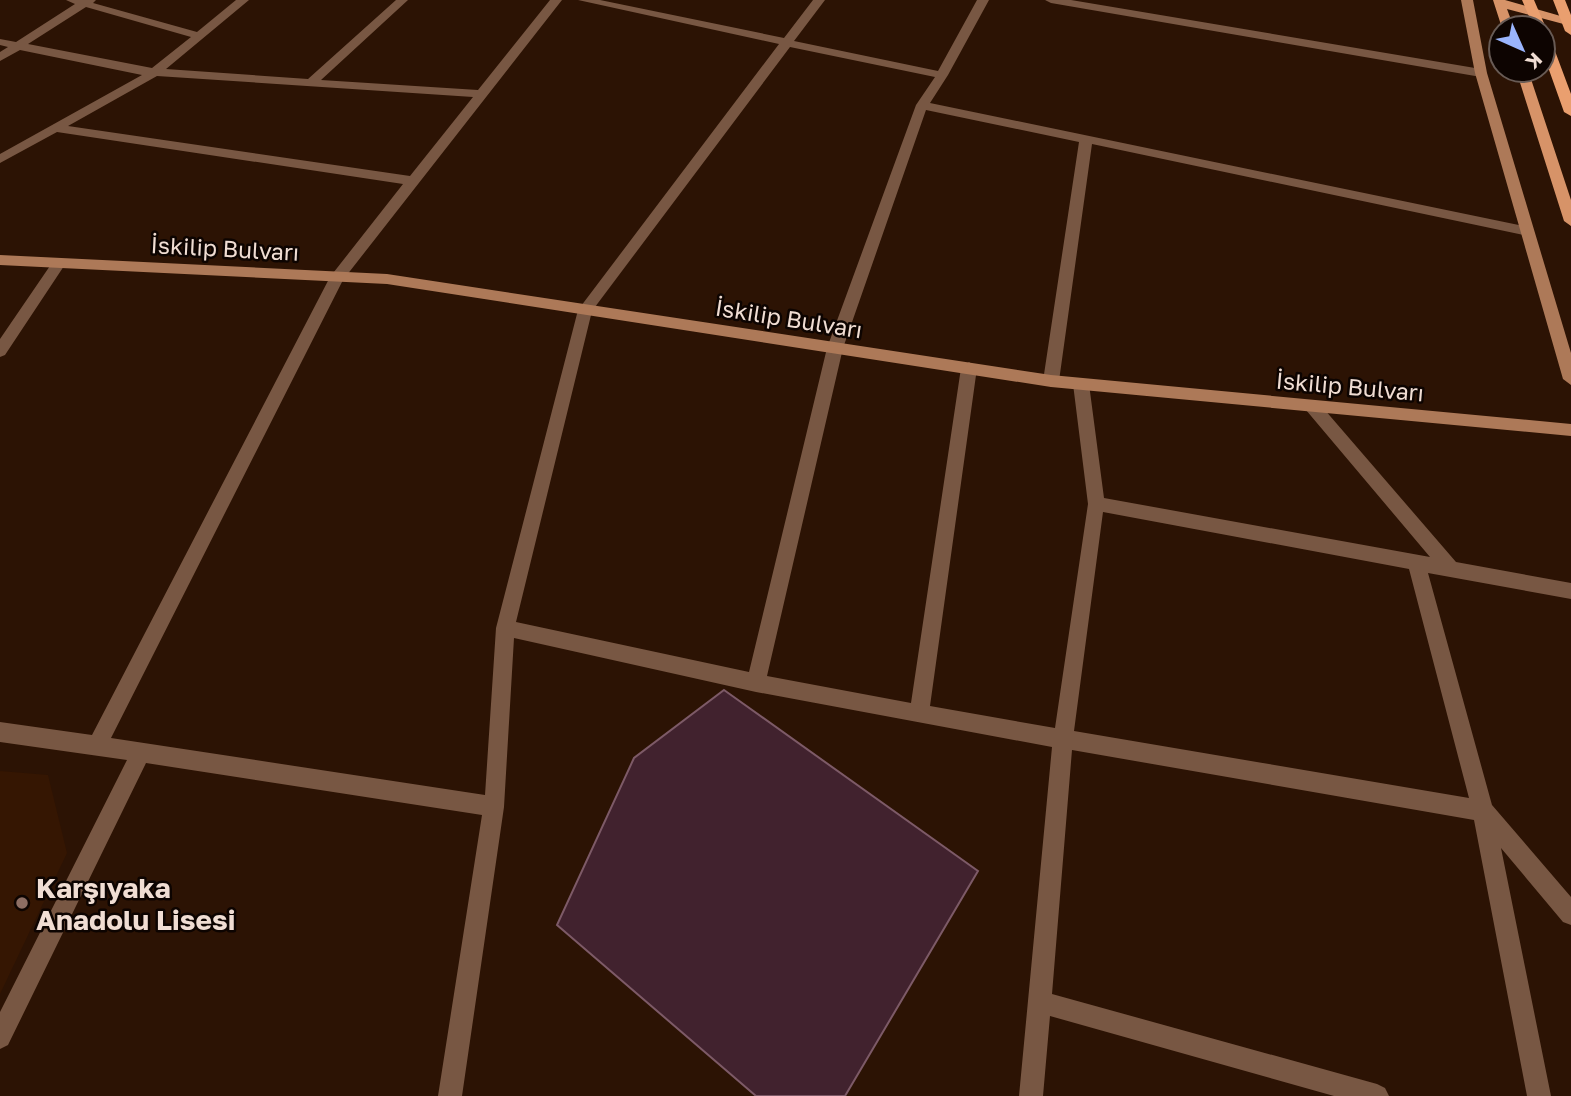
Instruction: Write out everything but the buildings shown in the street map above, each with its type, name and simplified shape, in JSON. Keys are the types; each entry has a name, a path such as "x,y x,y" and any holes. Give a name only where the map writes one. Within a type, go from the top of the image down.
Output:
{"highway":[{"path":"1559,0 1571,32"},
{"path":"1557,74 1571,112"}],"main road":[{"path":"1467,0 1481,73 1571,379"},
{"path":"1499,1 1538,0"},
{"path":"1499,1 1571,23"},
{"path":"1526,84 1571,221"},
{"name":"İskilip Bulvarı","path":"0,260 387,279 1051,381 1571,430"}],"street":[{"path":"0,159 155,72 243,0"},
{"path":"310,83 402,0"},
{"path":"97,745 337,276 556,0"},
{"path":"584,0 942,75"},
{"path":"450,1096 494,807 505,628 586,310 817,0"},
{"path":"756,683 835,348 922,105 942,75 983,0"},
{"path":"1051,0 1481,73"},
{"path":"0,57 82,1 199,36"},
{"path":"0,42 155,72 482,94"},
{"path":"922,105 1528,231"},
{"path":"55,128 413,181"},
{"path":"1051,381 1086,140"},
{"path":"0,351 59,263"},
{"path":"919,714 969,368"},
{"path":"1031,1096 1063,740 1097,504 1081,384"},
{"path":"1312,406 1451,569"},
{"path":"1097,504 1571,591"},
{"path":"1416,562 1483,811 1539,1096"},
{"path":"505,628 756,683 919,714 1483,811 1571,914"},
{"path":"0,732 494,807"},
{"path":"0,1037 141,752"},
{"path":"1040,1002 1377,1096"}],"shaded area":[{"name":"Karşıyaka Anadolu Lisesi","path":"0,771 48,775 67,853 0,994"}],"place":[{"name":"Karşıyaka Anadolu Lisesi","path":"22,903"}]}
